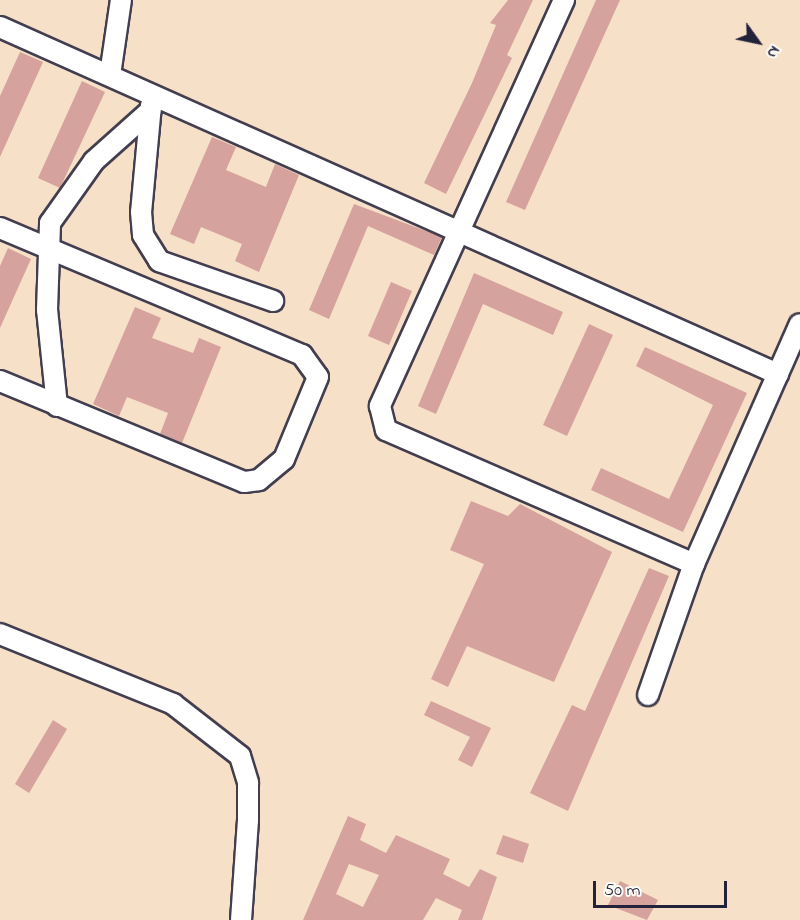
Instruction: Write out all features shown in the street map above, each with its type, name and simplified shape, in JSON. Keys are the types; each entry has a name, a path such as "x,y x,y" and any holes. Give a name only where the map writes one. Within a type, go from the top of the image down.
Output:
{"street":[{"path":"110,75 121,0"},
{"path":"564,0 380,406 386,430 694,564"},
{"path":"0,27 110,75 151,102 459,231 778,374"},
{"path":"57,406 48,251 50,222 72,186 151,102"},
{"path":"151,102 141,212 143,235 159,261 273,301"},
{"path":"0,228 48,251 302,355 318,377 284,459 259,480 244,482 0,381"},
{"path":"648,695 694,564 800,324"},
{"path":"0,634 173,705 240,756 248,783 249,820 241,920"}],"building":[{"path":"508,0 533,0 507,55 512,58 446,194 424,183 472,83 496,25 490,23"},
{"path":"596,0 620,0 525,210 506,202"},
{"path":"20,52 43,62 0,157 0,96"},
{"path":"82,81 105,92 60,188 38,178"},
{"path":"212,137 236,147 226,170 266,187 275,164 299,175 259,272 235,261 242,244 201,227 194,244 170,234"},
{"path":"354,204 442,237 434,255 368,226 329,319 309,310"},
{"path":"8,248 31,259 0,328 0,266"},
{"path":"474,273 563,312 553,335 483,304 436,414 418,406"},
{"path":"391,282 412,291 389,345 368,336"},
{"path":"135,307 161,318 152,338 193,353 199,338 221,347 182,443 160,434 168,413 127,397 119,416 93,404"},
{"path":"589,324 613,335 567,436 543,425"},
{"path":"645,347 747,393 683,532 591,490 601,468 669,499 713,405 636,366"},
{"path":"471,501 508,516 520,504 612,552 554,682 467,646 448,687 431,679 484,564 450,550"},
{"path":"649,568 669,576 568,811 530,793 572,705 585,711"},
{"path":"431,701 491,728 472,767 458,760 470,737 424,715"},
{"path":"53,720 67,729 29,793 15,784"},
{"path":"348,816 366,824 360,840 386,853 396,835 450,859 443,874 469,887 480,869 497,877 482,920 458,920 462,910 436,898 423,920 303,920","holes":["349,864 379,875 363,907 336,894"]},
{"path":"503,835 529,844 523,863 496,854"},
{"path":"620,881 658,900 647,920 608,905"}]}
